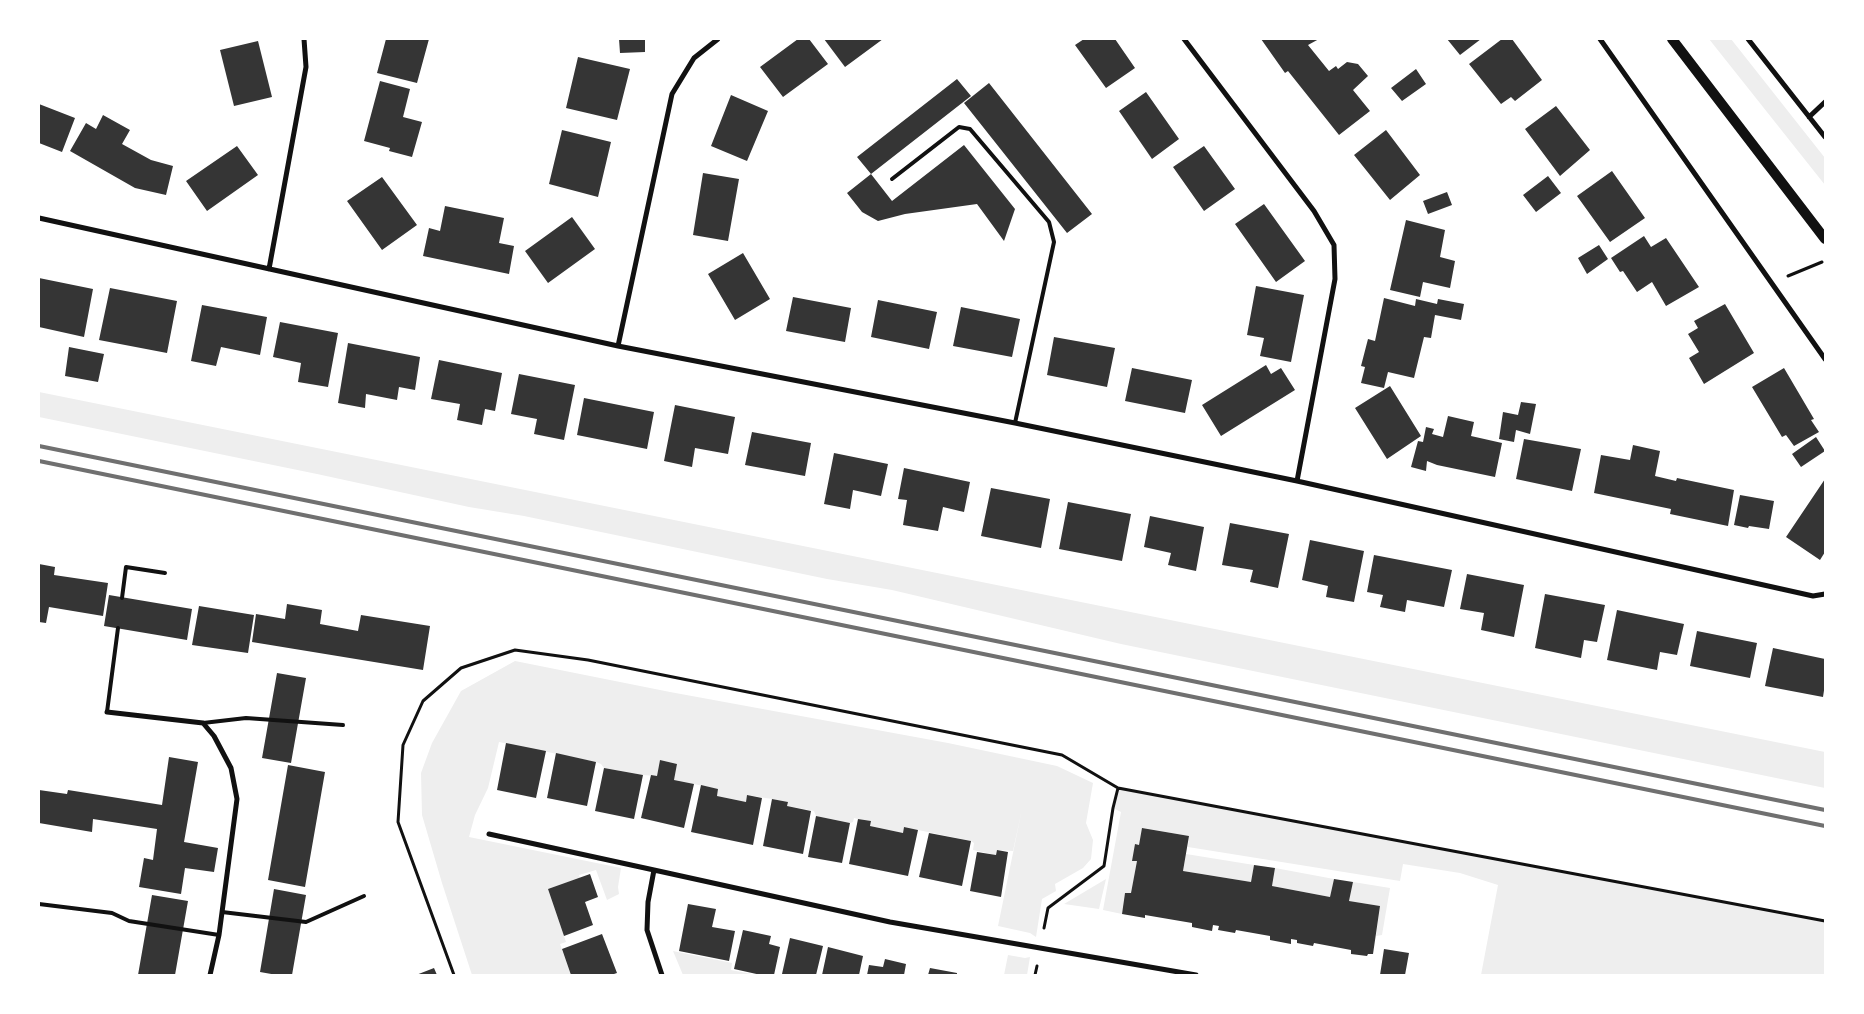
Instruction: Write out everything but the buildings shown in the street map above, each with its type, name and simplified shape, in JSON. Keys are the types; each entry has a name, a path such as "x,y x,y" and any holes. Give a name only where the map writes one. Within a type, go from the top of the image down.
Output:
{"main road":[{"path":"1672,39 1825,239"}],"street":[{"path":"269,268 306,67 304,39"},
{"path":"618,346 672,94 694,58 718,39"},
{"path":"1184,39 1314,211 1334,245 1335,279 1297,481"},
{"path":"1600,39 1825,359"},
{"path":"1748,39 1825,137"},
{"path":"1809,117 1825,102"},
{"path":"39,218 618,346 1015,423 1297,481 1812,596 1825,594"},
{"path":"107,712 203,723 214,736 231,768 237,799 219,934 210,975"},
{"path":"489,834 890,922 1196,975"},
{"path":"654,870 648,902 647,930 662,975"}],"lane":[{"path":"892,179 959,127 970,129 1049,222 1054,242 1015,423"},
{"path":"122,598 126,567 165,573"},
{"path":"107,712 118,628"},
{"path":"203,723 246,718 343,724"},
{"path":"222,912 306,922 364,896"},
{"path":"39,904 112,914 129,921 219,934"}],"path":[{"path":"1772,283 1825,261"},
{"path":"454,975 398,822 403,745 423,701 461,668 515,650 588,660 1062,755 1118,788 1825,921"},
{"path":"1040,947 1048,908 1104,866 1118,788"}],"shaded area":[{"path":"1709,39 1731,39 1825,158 1825,185"},
{"path":"39,392 1825,752 1825,788 1121,644 892,590 827,579 524,516 469,507 39,417"},
{"path":"515,661 670,692 948,743 1057,766 1093,783 1086,823 1093,840 1091,859 1083,868 1055,884 1056,891 1042,899 1036,937 1030,933 998,926 1022,809 1013,851 997,850 996,855 973,850 974,843 971,841 904,827 903,833 870,826 871,821 854,818 853,822 850,823 816,816 814,811 787,806 788,802 747,795 746,802 717,796 718,789 674,780 677,764 660,760 657,776 643,775 604,768 596,762 499,742 488,788 475,815 469,837 621,868 618,887 619,894 607,900 596,870 579,875 580,878 548,889 566,942 560,944 571,975 472,975 422,815 421,773 432,743 461,691"},
{"path":"1118,788 1825,921 1825,975 1481,975 1498,885 1460,873 1403,864 1400,881 1188,847 1189,836 1143,828 1133,861 1137,861 1131,893 1125,893 1122,914 1103,910 1121,812 1113,808"},
{"path":"1186,854 1254,865 1251,882 1183,871"},
{"path":"1275,868 1334,879 1330,897 1272,886"},
{"path":"1106,879 1099,909 1064,904"},
{"path":"1353,882 1390,888 1382,935 1376,936 1380,906 1349,901"},
{"path":"673,951 732,963 731,970 757,975 683,975"},
{"path":"1008,955 1030,957 1027,975 1004,975"}],"railway":[{"path":"39,446 1825,810"},
{"path":"39,461 1825,826"}]}
